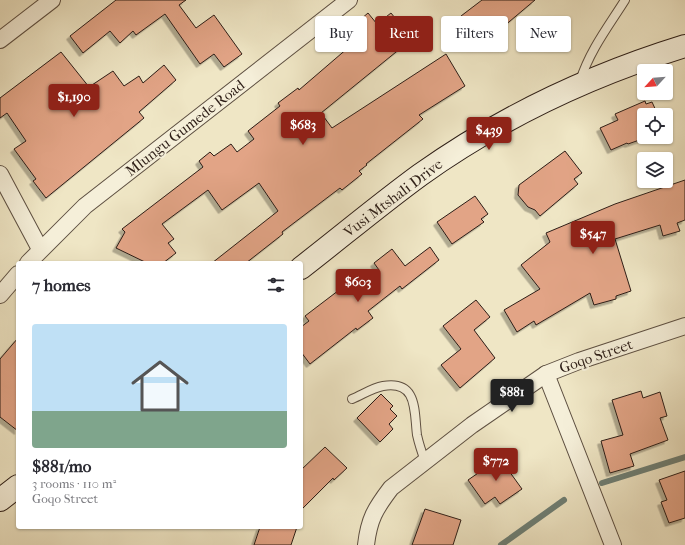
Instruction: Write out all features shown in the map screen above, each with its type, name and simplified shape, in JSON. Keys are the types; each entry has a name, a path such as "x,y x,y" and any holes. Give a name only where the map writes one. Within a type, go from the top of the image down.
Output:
{"street":[{"path":"0,40 52,0"},
{"name":"Mlungu Gumede Road","path":"30,261 40,249 85,206 349,0"},
{"name":"Vusi Mtshali Drive","path":"303,266 421,175 504,123 578,85 652,56 685,46"},
{"path":"0,174 40,249"},
{"path":"0,295 16,276"},
{"name":"Goqo Street","path":"366,545 368,525 377,506 391,488 495,408 546,374 579,361 685,326"},
{"path":"546,374 613,545"},
{"path":"0,500 16,488"}],"lane":[{"path":"578,85 597,41 625,0"},
{"path":"352,399 383,386 398,386 406,390 411,395 414,404 418,435 425,462"}],"building":[{"path":"116,0 186,0 179,5 196,28 214,15 242,54 224,67 214,54 200,64 165,14 136,35 133,31 120,43 110,31 83,53 70,36"},
{"path":"482,0 535,0 508,23 508,16 461,16"},
{"path":"368,13 375,22 375,52 396,52 321,113 332,128 446,54 465,86 419,115 423,119 366,164 367,165 359,171 362,174 342,190 340,188 282,232 283,234 249,261 215,261 278,211 259,183 222,210 208,190 162,224 174,239 168,243 176,253 166,261 143,261 116,248 125,232 122,229 203,167 199,161 210,152 214,156 231,144 237,152 254,139 248,131 280,106 278,103 298,88 299,90 343,52 367,52 367,16 364,16"},
{"path":"61,52 89,87 113,71 124,86 139,76 143,83 164,65 176,80 139,112 144,118 46,198 33,181 36,179 14,149 26,141 7,113 0,118 0,98"},
{"path":"645,101 646,104 652,102 655,108 637,108 637,141 627,143 611,150 600,128 618,120 615,114"},
{"path":"565,151 582,173 574,179 578,184 540,216 535,210 528,207 518,195 519,185"},
{"path":"685,180 685,220 677,223 680,231 663,236 660,225 615,239 631,291 616,296 616,299 594,305 590,293 536,325 534,321 517,332 504,310 540,289 521,265 550,242 546,233 615,204 662,188 673,188 673,184"},
{"path":"475,196 488,214 481,219 484,222 452,244 437,222"},
{"path":"430,247 439,260 402,289 400,286 368,311 373,318 357,330 356,328 310,364 303,355 303,326 309,321 305,316 347,284 352,290 379,270 374,263 392,249 405,266"},
{"path":"476,300 490,317 474,330 495,358 460,388 441,365 461,349 443,326"},
{"path":"16,340 16,429 0,417 0,359"},
{"path":"641,391 643,398 660,392 667,416 660,418 668,440 630,454 634,466 610,473 601,441 623,435 612,400"},
{"path":"381,394 393,406 390,409 397,416 389,424 393,429 380,442 357,418"},
{"path":"325,447 347,468 334,480 333,478 303,508 303,468"},
{"path":"503,456 511,469 509,471 522,489 500,504 495,497 485,504 468,480"},
{"path":"685,471 685,518 669,523 661,502 667,500 659,480"},
{"path":"425,509 461,520 453,545 412,545"},
{"path":"259,529 296,529 291,545 254,545"}],"waterway":[{"path":"602,483 685,457"},
{"path":"501,545 564,500"}]}
